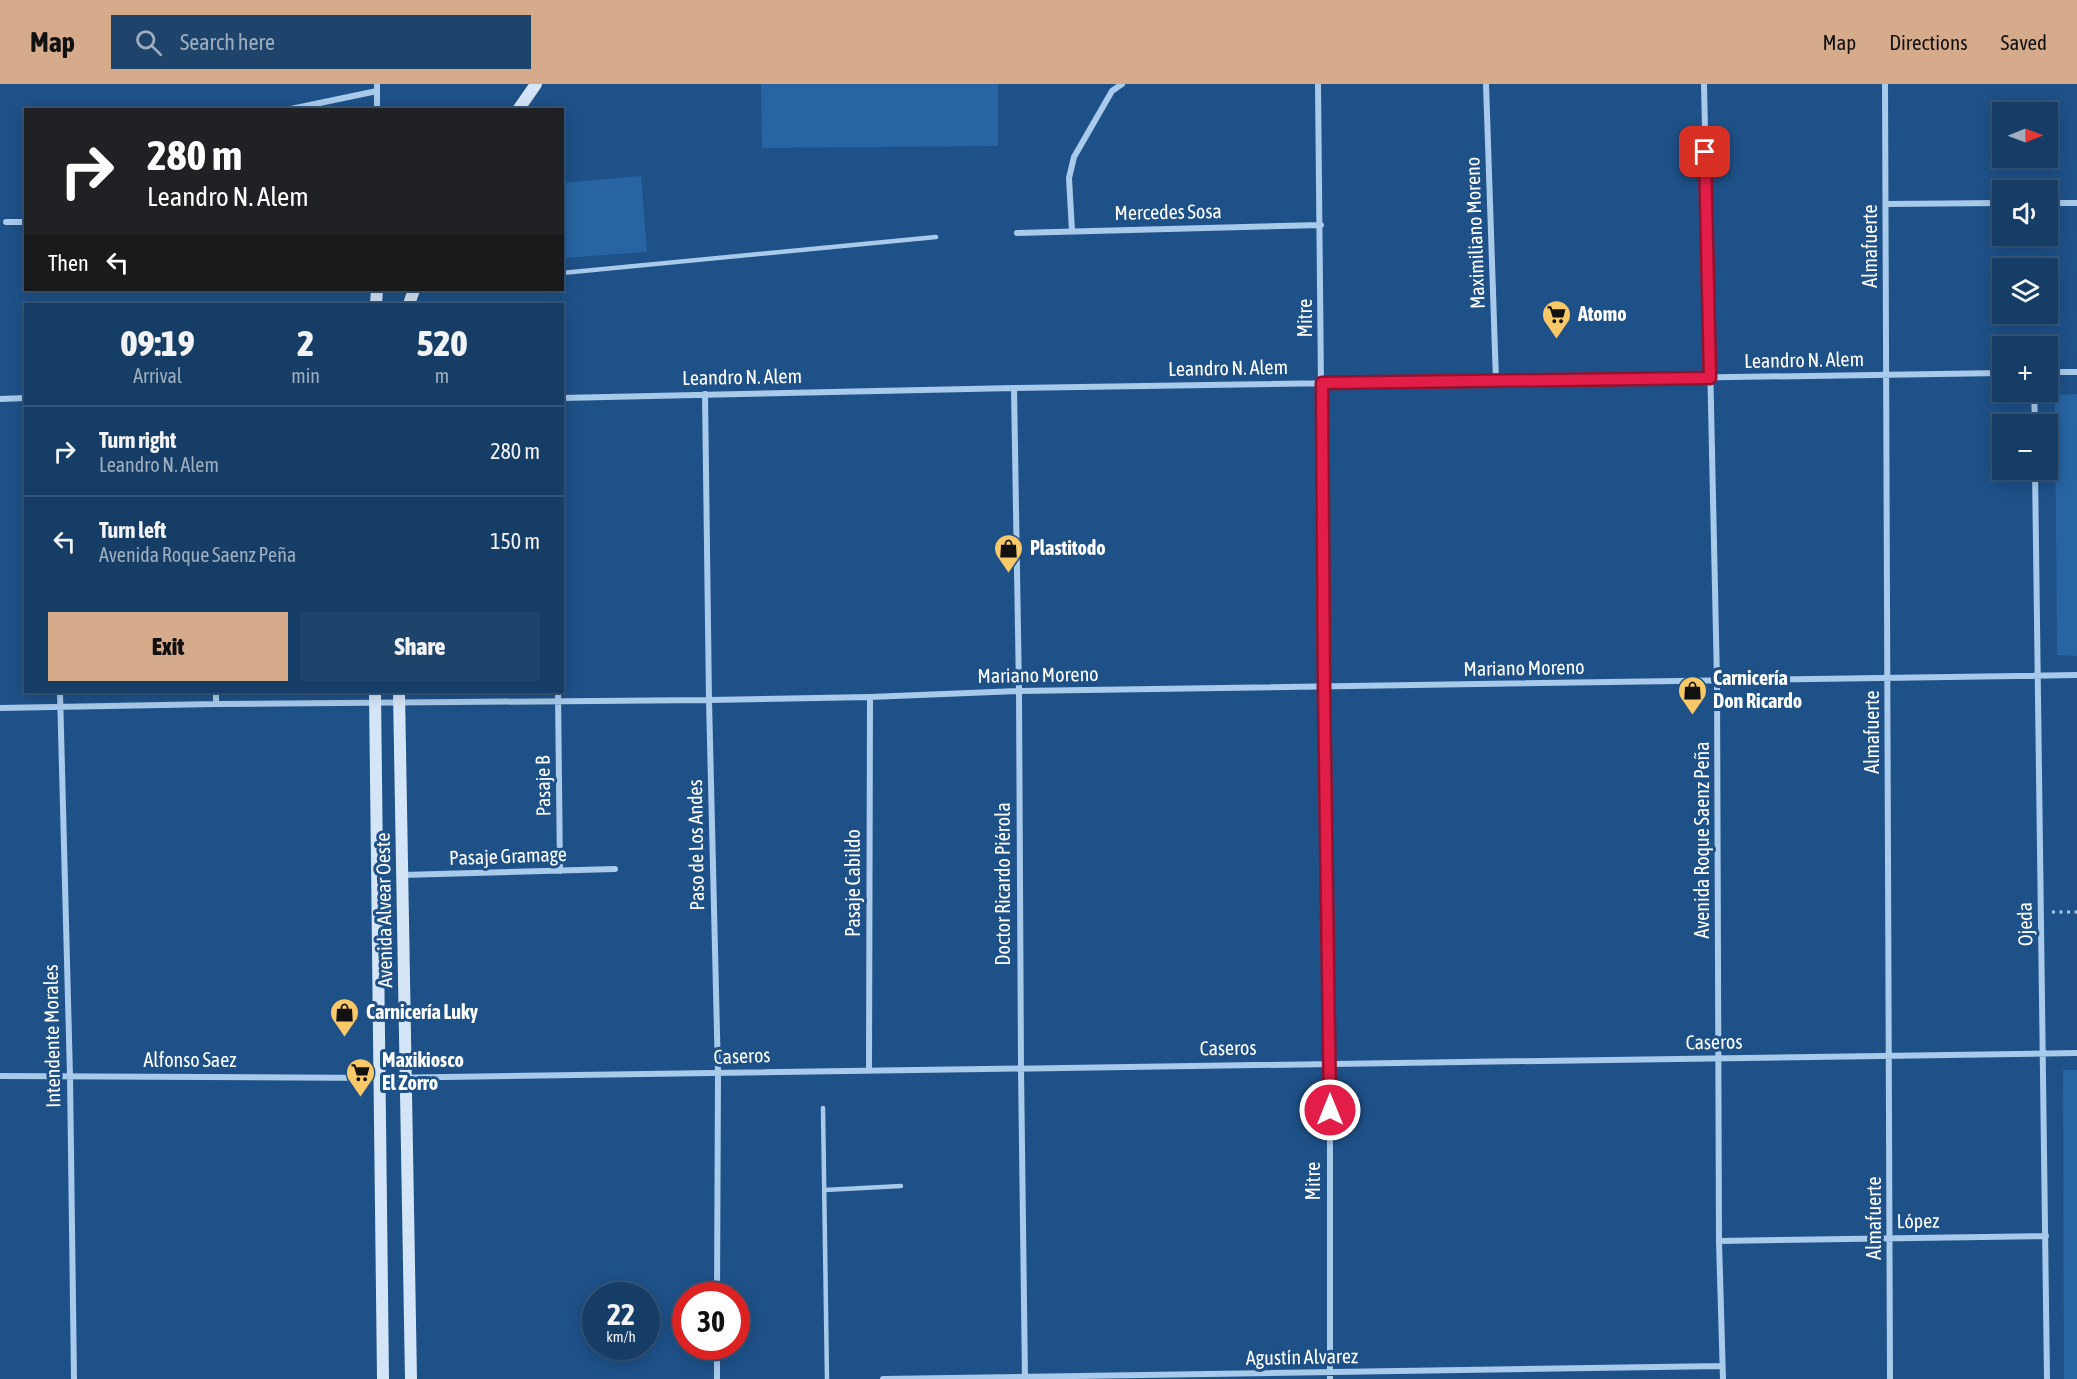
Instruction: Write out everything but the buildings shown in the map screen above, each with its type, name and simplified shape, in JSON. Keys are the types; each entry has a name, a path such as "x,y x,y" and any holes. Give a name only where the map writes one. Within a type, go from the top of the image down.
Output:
{"main road":[{"path":"519,108 536,84"},
{"name":"Avenida Alvear Oeste","path":"375,698 383,1379"},
{"name":"Avenida Alvear Oeste","path":"399,698 411,1379"}],"street":[{"path":"1072,231 1069,178 1074,157 1112,91 1122,84"},
{"name":"Mitre","path":"1318,84 1330,1063 1330,1376"},
{"name":"Maximiliano Moreno","path":"1486,84 1496,381"},
{"name":"Avenida Roque Saenz Peña","path":"1704,84 1717,681 1719,1241 1723,1379"},
{"name":"Almafuerte","path":"1886,84 1890,1379"},
{"path":"294,108 377,88 377,108"},
{"path":"1886,204 1992,203"},
{"path":"2058,203 2077,203"},
{"path":"6,222 24,222"},
{"name":"Mercedes Sosa","path":"1017,233 1321,225"},
{"path":"2058,372 2077,372"},
{"name":"Leandro N. Alem","path":"564,398 1014,388 1992,373"},
{"name":"Doctor Ricardo Piérola","path":"1014,388 1025,1378"},
{"name":"Paso de Los Andes","path":"705,394 709,700 718,1074 717,1282"},
{"path":"0,399 24,399"},
{"name":"Ojeda","path":"2035,480 2047,1379"},
{"name":"Mariano Moreno","path":"0,708 375,698 558,702 709,700 1019,691 2077,675"},
{"name":"Intendente Morales","path":"60,693 70,1076 74,1379"},
{"path":"216,693 216,704"},
{"name":"Pasaje B","path":"558,693 560,871"},
{"name":"Pasaje Cabildo","path":"869,1069 870,697"},
{"name":"Pasaje Gramage","path":"403,875 615,869"},
{"name":"Caseros","path":"380,1078 2077,1053"},
{"name":"Alfonso Saez","path":"0,1076 380,1078"},
{"name":"López","path":"1719,1241 2046,1236"},
{"path":"717,1360 717,1379"},
{"name":"Agustín Alvarez","path":"883,1379 1330,1376 1722,1366"}],"lane":[{"path":"564,273 936,237"},
{"path":"823,1108 827,1379"},
{"path":"825,1190 901,1186"}],"path":[{"path":"2042,913 2077,912"}],"shaded area":[{"path":"761,84 998,84 998,146 762,148"},
{"path":"641,176 647,252 564,258 564,183"},
{"path":"2077,394 2077,656 2057,655 2056,480 2058,480 2058,414 2055,414 2055,402 2058,402 2058,395"},
{"path":"2063,1070 2077,1070 2077,1379 2064,1379"}],"place":[{"name":"Atomo","path":"1557,340"},
{"name":"Plastitodo","path":"1009,574"},
{"name":"Carnicería Don Ricardo","path":"1692,716"},
{"name":"Carnicería Luky","path":"345,1038"},
{"name":"Maxikiosco El Zorro","path":"361,1098"}],"route":[{"path":"1330,1110 1322,383 1710,378 1705,152"}]}
